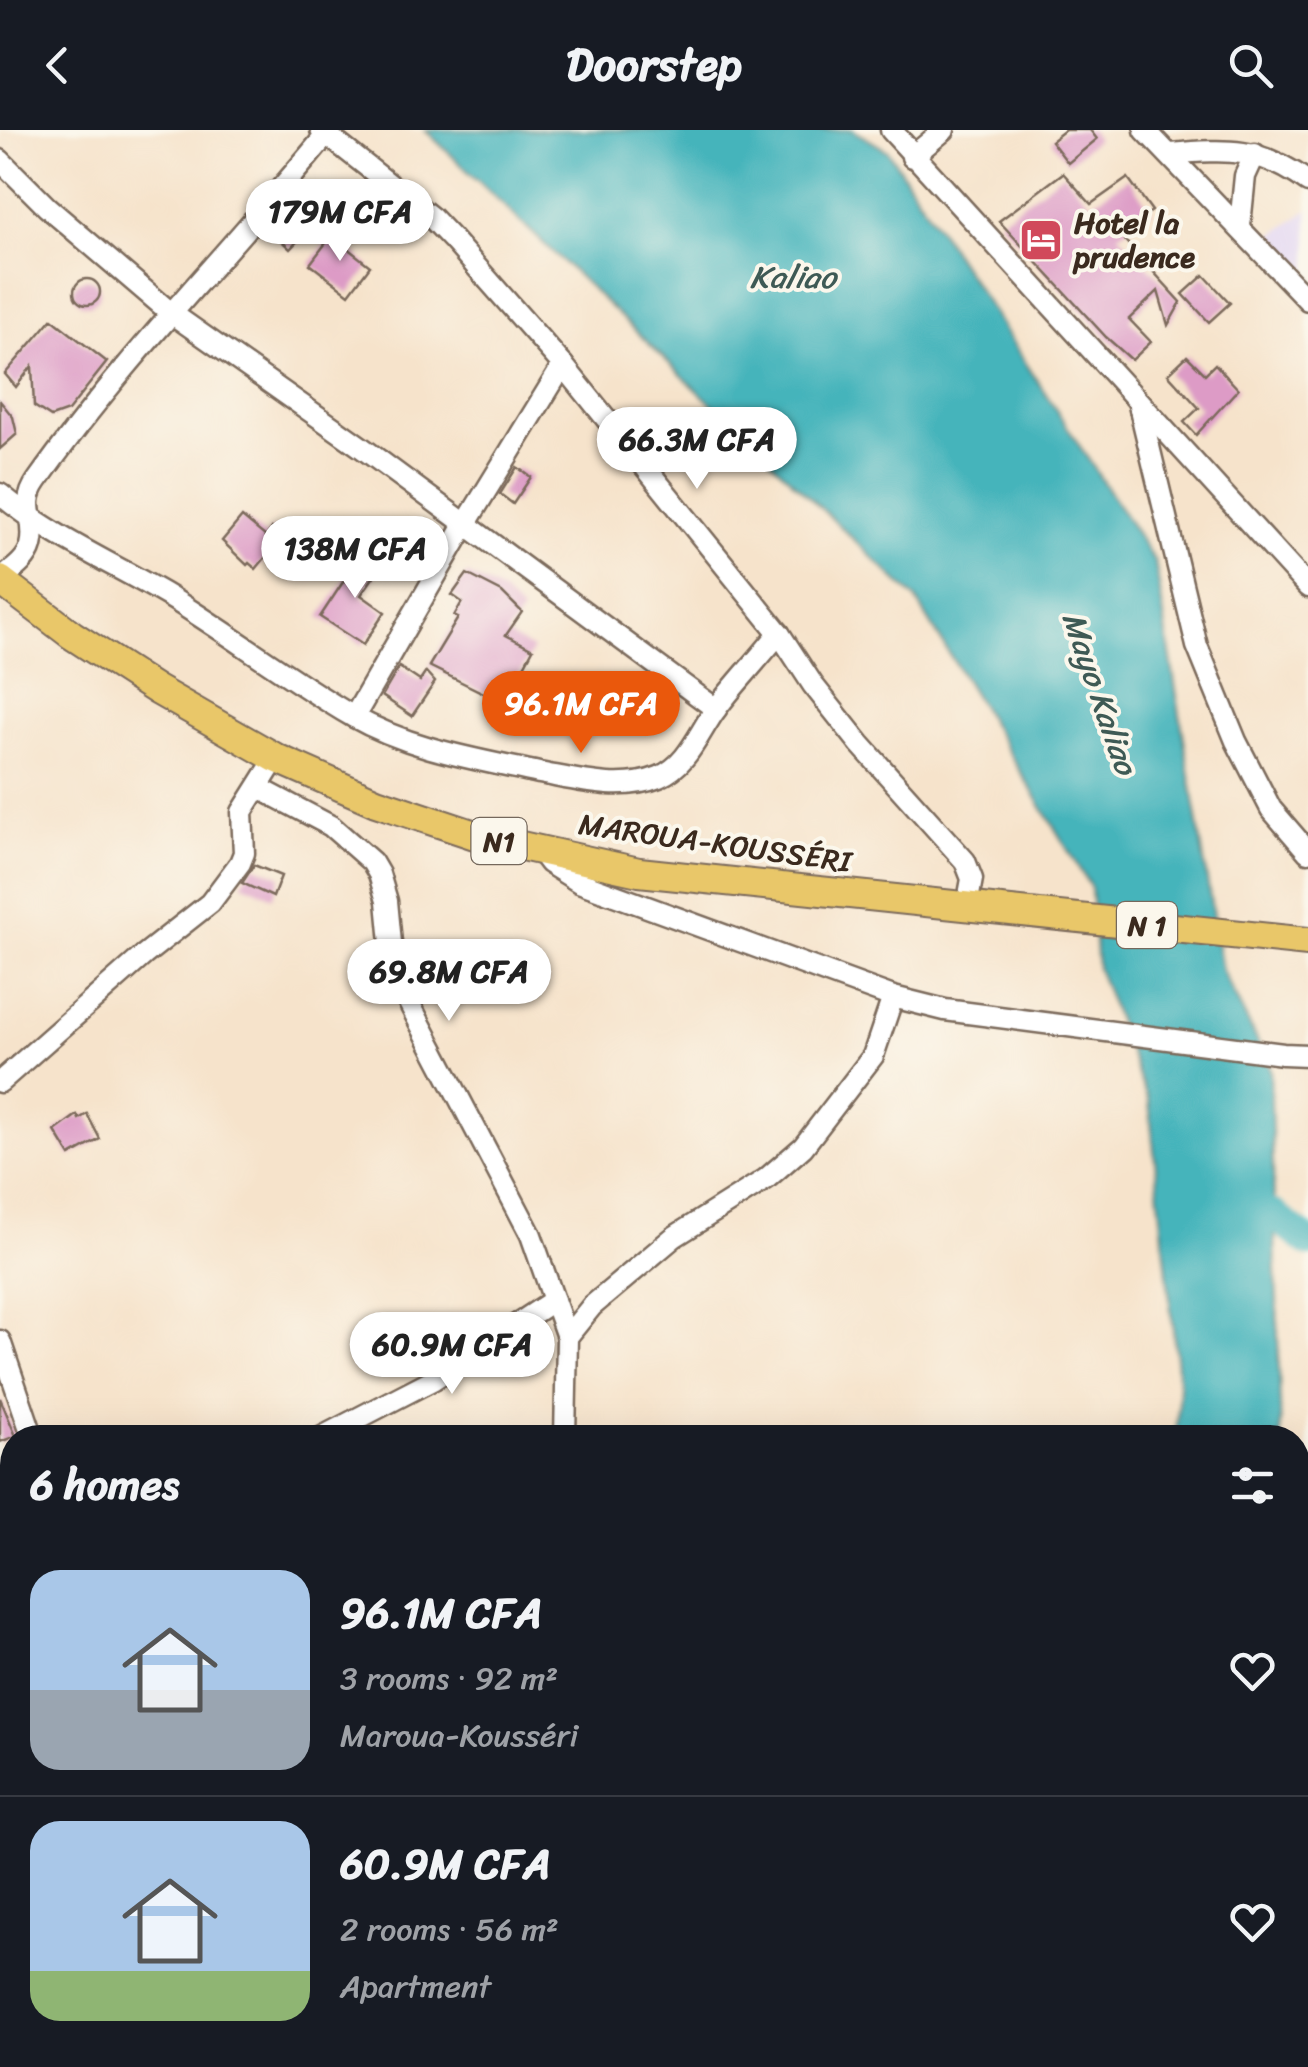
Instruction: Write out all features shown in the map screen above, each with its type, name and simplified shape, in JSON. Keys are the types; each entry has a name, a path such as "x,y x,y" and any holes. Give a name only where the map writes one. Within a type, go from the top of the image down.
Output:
{"highway":[{"name":"MAROUA-KOUSSÉRI","path":"0,580 72,635 143,681 276,758 376,802 481,837 639,872 1308,942"}],"street":[{"path":"891,130 1308,588"},
{"path":"912,157 944,130"},
{"path":"1145,130 1308,300"},
{"path":"0,580 20,564 30,547 28,494 108,388 324,132 431,216 562,366 779,633 813,686 860,744 965,861 972,879 967,906"},
{"path":"1171,154 1228,149 1255,154 1282,164 1308,182"},
{"path":"1240,226 1245,176 1255,154"},
{"path":"0,160 47,207 172,314 716,708"},
{"path":"354,717 464,525 562,366"},
{"path":"1139,402 1197,646 1236,740 1271,809 1308,852"},
{"path":"0,494 31,520 108,560 194,612 354,717 436,751 611,784 640,783 663,776 683,760 716,708 779,633"},
{"path":"0,1082 144,955 210,903 240,863 244,853 242,812 276,758"},
{"path":"259,788 331,826 372,862 379,874 405,994 531,1236 567,1337 565,1425"},
{"path":"538,849 549,863 579,882 893,997 946,1010 1308,1055"},
{"path":"567,1337 592,1306 674,1238 766,1179 803,1148 872,1056 893,997"},
{"path":"345,1425 434,1379 554,1300"},
{"path":"0,1341 29,1425"}],"shaded area":[{"path":"1308,210 1308,274 1272,236"}],"water":[{"name":"Kaliao","path":"425,130 853,130 888,151 1155,562 1222,971 1270,1066 1281,1425 1177,1425 1179,1386 1149,1103 1097,968 1091,888 916,599"}],"building":[{"path":"1065,130 1090,130 1097,139 1068,163 1051,141"},
{"path":"1063,173 1091,204 1128,178 1152,211 1119,234 1181,302 1168,325 1158,291 1129,319 1151,342 1132,360 999,221"},
{"path":"299,198 320,217 290,249 270,230"},
{"path":"335,231 345,240 342,244 370,266 349,294 310,264"},
{"path":"1204,275 1230,303 1209,322 1183,294"},
{"path":"87,279 96,283 100,292 96,301 87,305 78,301 74,292 78,283"},
{"path":"52,319 107,362 68,411 51,417 34,406 32,366 16,387 5,374"},
{"path":"1187,356 1205,374 1215,364 1238,389 1196,435 1184,422 1199,408 1168,374"},
{"path":"0,401 13,417 17,434 0,449"},
{"path":"517,467 531,477 513,504 500,494"},
{"path":"242,517 266,537 272,528 283,536 256,569 222,541"},
{"path":"359,550 382,565 361,595 385,612 363,645 320,617 353,567 349,564"},
{"path":"467,574 502,592 522,612 506,635 533,649 504,703 429,666 458,618 454,616 462,602 452,595"},
{"path":"399,667 420,681 426,672 435,682 412,716 382,696"},
{"path":"254,865 281,876 273,897 242,883"},
{"path":"87,1114 100,1139 70,1156 55,1131 77,1115 79,1119"},
{"path":"0,1398 11,1425 0,1425"}],"waterway":[{"path":"1274,1215 1308,1242"}],"place":[{"name":"Hotel la prudence","path":"1041,240"}],"water label":[{"name":"Mayo Kaliao","path":"1100,693"}]}
